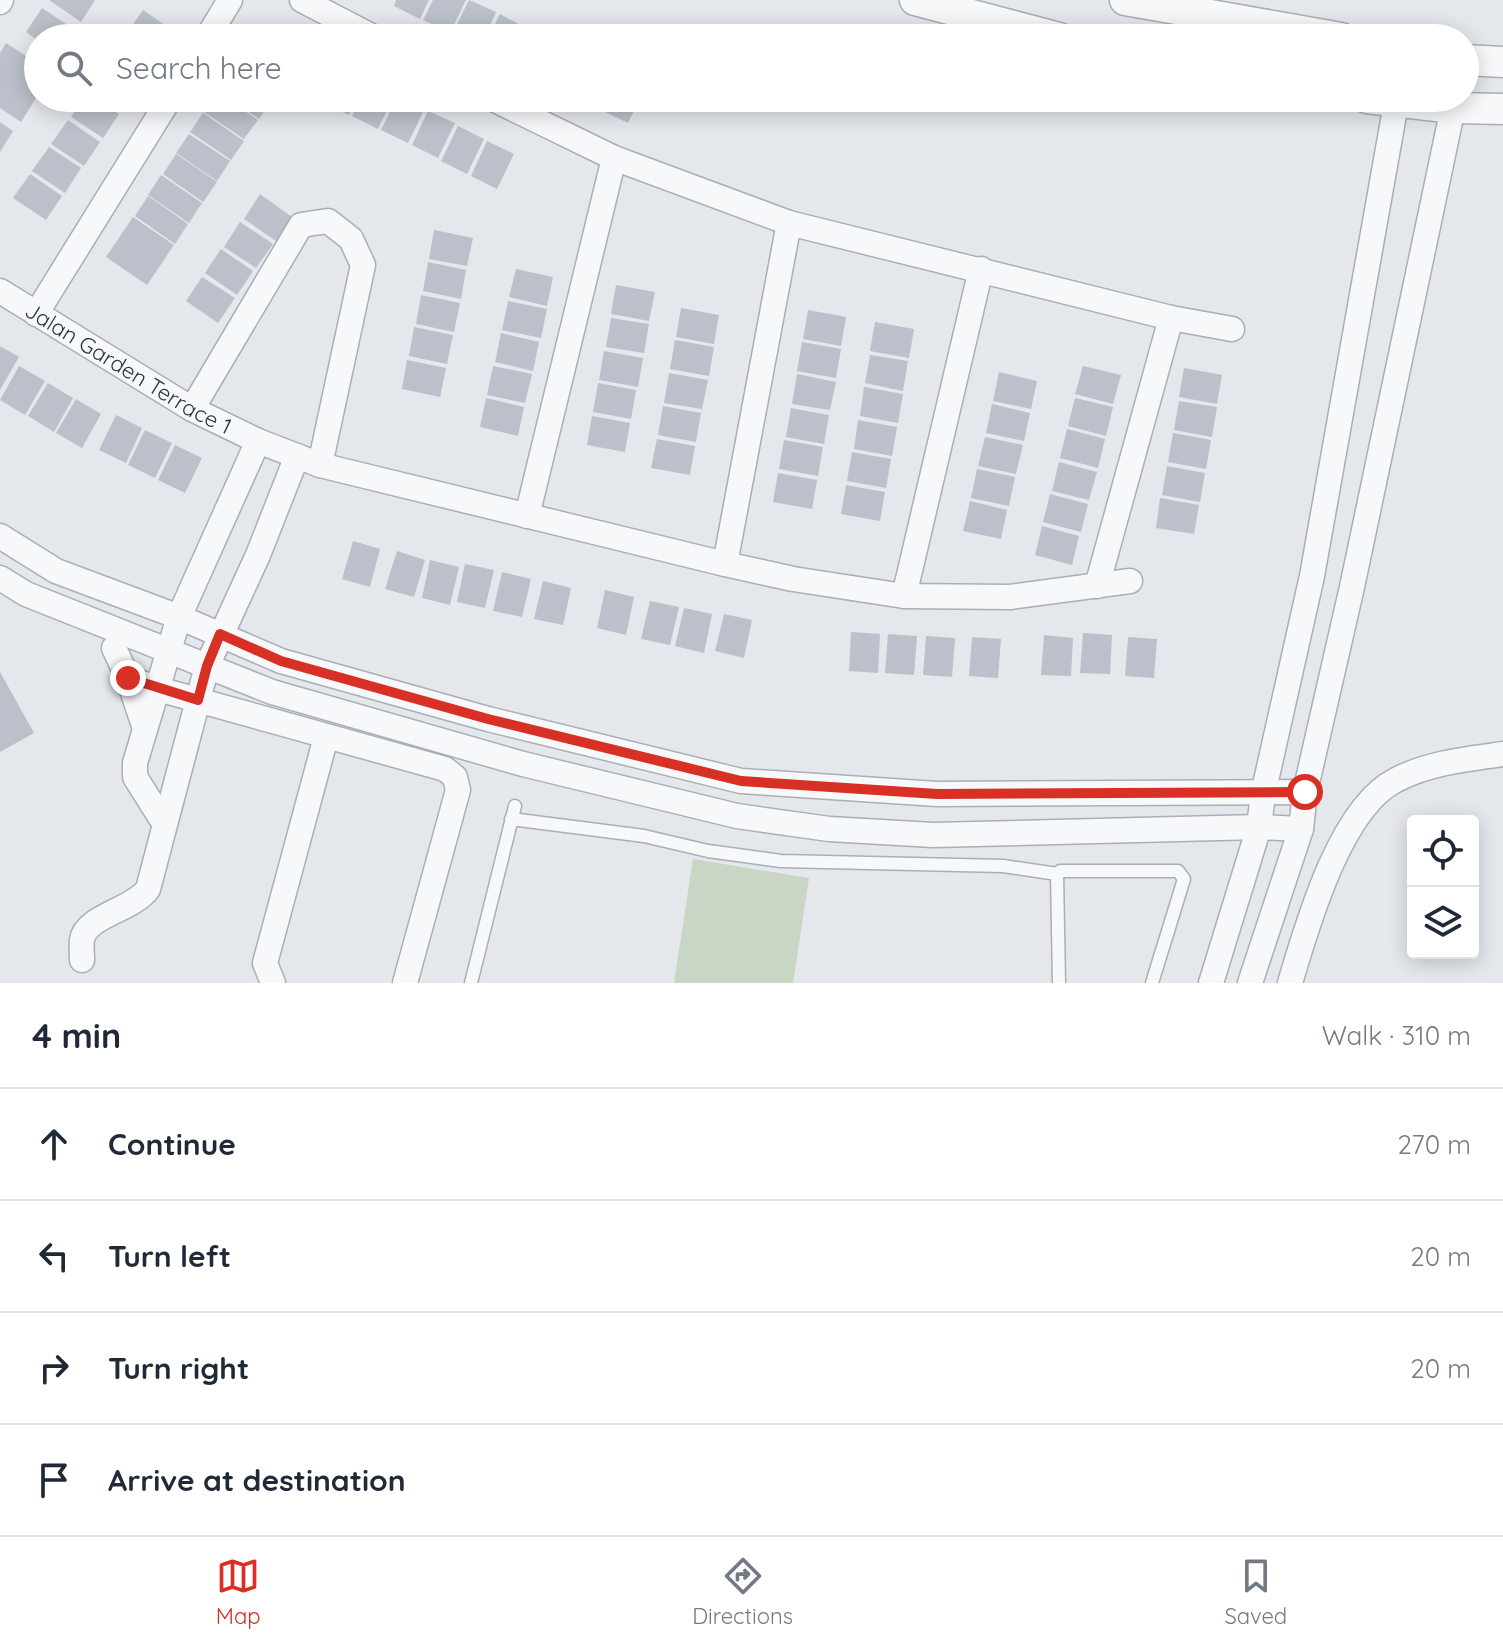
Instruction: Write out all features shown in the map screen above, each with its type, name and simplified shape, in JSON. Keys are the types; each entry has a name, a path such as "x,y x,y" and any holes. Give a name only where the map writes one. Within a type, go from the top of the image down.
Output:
{"street":[{"path":"215,24 230,0"},
{"path":"302,0 348,24"},
{"path":"915,0 1006,24"},
{"path":"1125,0 1261,24"},
{"path":"1479,61 1503,62"},
{"path":"1479,106 1503,109"},
{"path":"36,314 161,112"},
{"path":"520,112 614,158 789,223 1171,318 1232,329"},
{"path":"1211,983 1259,827 1263,794 1312,576 1385,112"},
{"path":"1250,983 1301,829 1305,792 1453,112"},
{"path":"527,516 614,158"},
{"path":"82,960 82,937 89,925 141,898 148,889 207,666 258,555 308,461 363,265 351,239 328,221 301,225 192,409"},
{"path":"725,564 789,223"},
{"path":"904,596 981,269"},
{"name":"Jalan Garden Terrace 1","path":"0,291 192,409 308,461 725,564 793,579 904,596 1010,597 1130,581"},
{"path":"1097,586 1171,318"},
{"path":"164,823 135,777 135,763 179,617 258,441"},
{"path":"0,536 56,571 179,617 281,661 488,719 741,781 937,794 1305,792"},
{"path":"0,578 26,594 272,692 523,764 737,816 829,829 933,835 1259,827 1301,829"},
{"path":"114,648 145,729"},
{"path":"128,678 445,769 455,777 458,790 405,983"},
{"path":"273,983 265,963 326,737"},
{"path":"1290,983 1308,923 1345,836 1377,792 1394,780 1426,767 1503,754"},
{"path":"829,829 837,788"}],"lane":[{"path":"471,983 513,812 708,851 781,861 1003,866 1057,874 1060,871 1178,871 1184,879 1152,983"},
{"path":"1057,874 1059,983"}],"green space":[{"path":"693,859 809,878 793,983 674,983"}],"building":[{"path":"49,0 95,0 81,22"},
{"path":"396,0 429,0 420,19 394,6"},
{"path":"433,0 466,0 454,24 431,24 423,20"},
{"path":"469,0 496,12 490,24 457,24"},
{"path":"42,8 66,24 31,24"},
{"path":"143,10 163,24 133,24"},
{"path":"500,14 519,24 495,24"},
{"path":"6,43 24,55 24,112 27,112 21,122 0,108 0,53"},
{"path":"74,112 119,114 103,138 71,117"},
{"path":"204,112 246,112 258,120 244,139"},
{"path":"249,112 264,112 259,119"},
{"path":"354,112 386,112 378,129 352,116"},
{"path":"390,112 423,112 408,143 381,130"},
{"path":"428,112 455,123 438,158 412,145"},
{"path":"605,112 633,112 628,123"},
{"path":"203,113 244,141 231,160 190,132"},
{"path":"68,120 100,142 84,166 51,144"},
{"path":"0,122 13,131 0,152"},
{"path":"458,126 484,139 467,174 441,161"},
{"path":"189,134 230,161 217,181 176,153"},
{"path":"487,141 514,154 497,189 471,176"},
{"path":"49,147 81,168 65,193 32,171"},
{"path":"176,154 217,182 203,202 163,174"},
{"path":"30,174 62,196 46,220 13,198"},
{"path":"161,175 202,203 189,223 148,195"},
{"path":"260,194 292,217 276,241 244,219"},
{"path":"148,196 188,224 175,244 135,216"},
{"path":"133,217 174,245 147,285 106,257"},
{"path":"240,222 273,244 256,268 224,247"},
{"path":"434,230 473,238 467,266 429,259"},
{"path":"221,249 253,271 237,295 205,273"},
{"path":"428,262 466,270 461,299 423,291"},
{"path":"516,269 553,277 547,306 509,297"},
{"path":"202,277 235,298 218,323 186,301"},
{"path":"616,285 655,292 649,321 611,314"},
{"path":"421,295 460,303 454,332 416,324"},
{"path":"508,301 547,309 541,338 502,330"},
{"path":"681,308 719,315 714,344 676,337"},
{"path":"808,310 846,317 841,346 803,339"},
{"path":"611,318 649,324 644,353 606,347"},
{"path":"875,322 914,329 909,358 870,351"},
{"path":"414,327 453,335 447,364 409,356"},
{"path":"501,333 539,342 533,371 495,362"},
{"path":"675,340 714,347 709,376 670,369"},
{"path":"802,342 841,349 836,378 797,371"},
{"path":"0,346 19,357 0,390"},
{"path":"604,351 643,358 638,387 599,380"},
{"path":"870,355 908,361 903,391 865,383"},
{"path":"407,360 446,368 440,397 402,389"},
{"path":"19,366 45,381 25,415 0,400"},
{"path":"493,366 532,374 525,403 487,395"},
{"path":"1083,366 1121,375 1113,404 1075,394"},
{"path":"1184,368 1222,375 1217,404 1179,397"},
{"path":"999,372 1037,381 1031,409 993,401"},
{"path":"669,373 708,380 702,409 664,403"},
{"path":"797,374 836,382 830,410 792,404"},
{"path":"48,383 73,398 54,432 28,416"},
{"path":"598,383 636,390 631,419 593,412"},
{"path":"864,387 903,394 898,423 860,416"},
{"path":"486,398 524,407 518,436 480,427"},
{"path":"1075,398 1113,407 1106,436 1068,426"},
{"path":"76,399 101,414 82,448 56,433"},
{"path":"1179,401 1217,407 1212,437 1174,430"},
{"path":"992,404 1030,413 1024,441 986,433"},
{"path":"663,406 701,413 696,442 658,435"},
{"path":"791,408 829,415 824,444 786,437"},
{"path":"116,415 142,428 126,463 99,450"},
{"path":"592,416 630,423 625,452 587,445"},
{"path":"858,420 897,427 892,456 854,449"},
{"path":"1067,429 1105,439 1098,468 1060,458"},
{"path":"145,430 172,443 155,478 128,465"},
{"path":"1173,433 1211,440 1206,469 1168,462"},
{"path":"985,437 1023,445 1016,474 978,466"},
{"path":"657,439 695,446 690,475 651,468"},
{"path":"784,440 823,447 818,476 779,469"},
{"path":"175,445 202,458 185,493 158,480"},
{"path":"852,452 891,459 886,488 847,481"},
{"path":"1059,462 1097,472 1089,500 1052,491"},
{"path":"1167,466 1205,473 1200,502 1162,495"},
{"path":"977,469 1015,477 1009,506 971,498"},
{"path":"778,473 817,480 812,509 773,502"},
{"path":"846,485 885,492 880,521 841,514"},
{"path":"1050,494 1088,504 1081,532 1043,522"},
{"path":"1160,498 1199,505 1194,534 1156,528"},
{"path":"970,501 1007,510 1001,539 963,531"},
{"path":"1042,526 1079,536 1072,565 1035,555"},
{"path":"353,541 380,549 370,587 342,579"},
{"path":"397,551 425,560 414,597 385,589"},
{"path":"430,560 459,567 450,605 422,598"},
{"path":"465,564 494,570 485,608 457,602"},
{"path":"502,572 531,579 522,617 493,611"},
{"path":"543,581 571,588 563,625 534,619"},
{"path":"605,590 634,597 626,635 597,628"},
{"path":"650,601 679,607 670,645 641,639"},
{"path":"684,608 712,614 704,653 675,646"},
{"path":"724,614 752,620 744,658 715,651"},
{"path":"851,632 880,634 878,673 849,671"},
{"path":"1083,633 1112,635 1110,674 1080,673"},
{"path":"888,634 917,636 914,675 885,673"},
{"path":"1044,635 1073,638 1071,676 1041,675"},
{"path":"926,636 955,638 952,677 923,675"},
{"path":"972,637 1001,639 998,678 969,676"},
{"path":"1128,637 1157,639 1154,678 1125,676"},
{"path":"0,672 34,733 0,752"}],"route":[{"path":"128,678 198,700 220,634 281,661 488,719 741,781 937,794 1305,792"}]}
